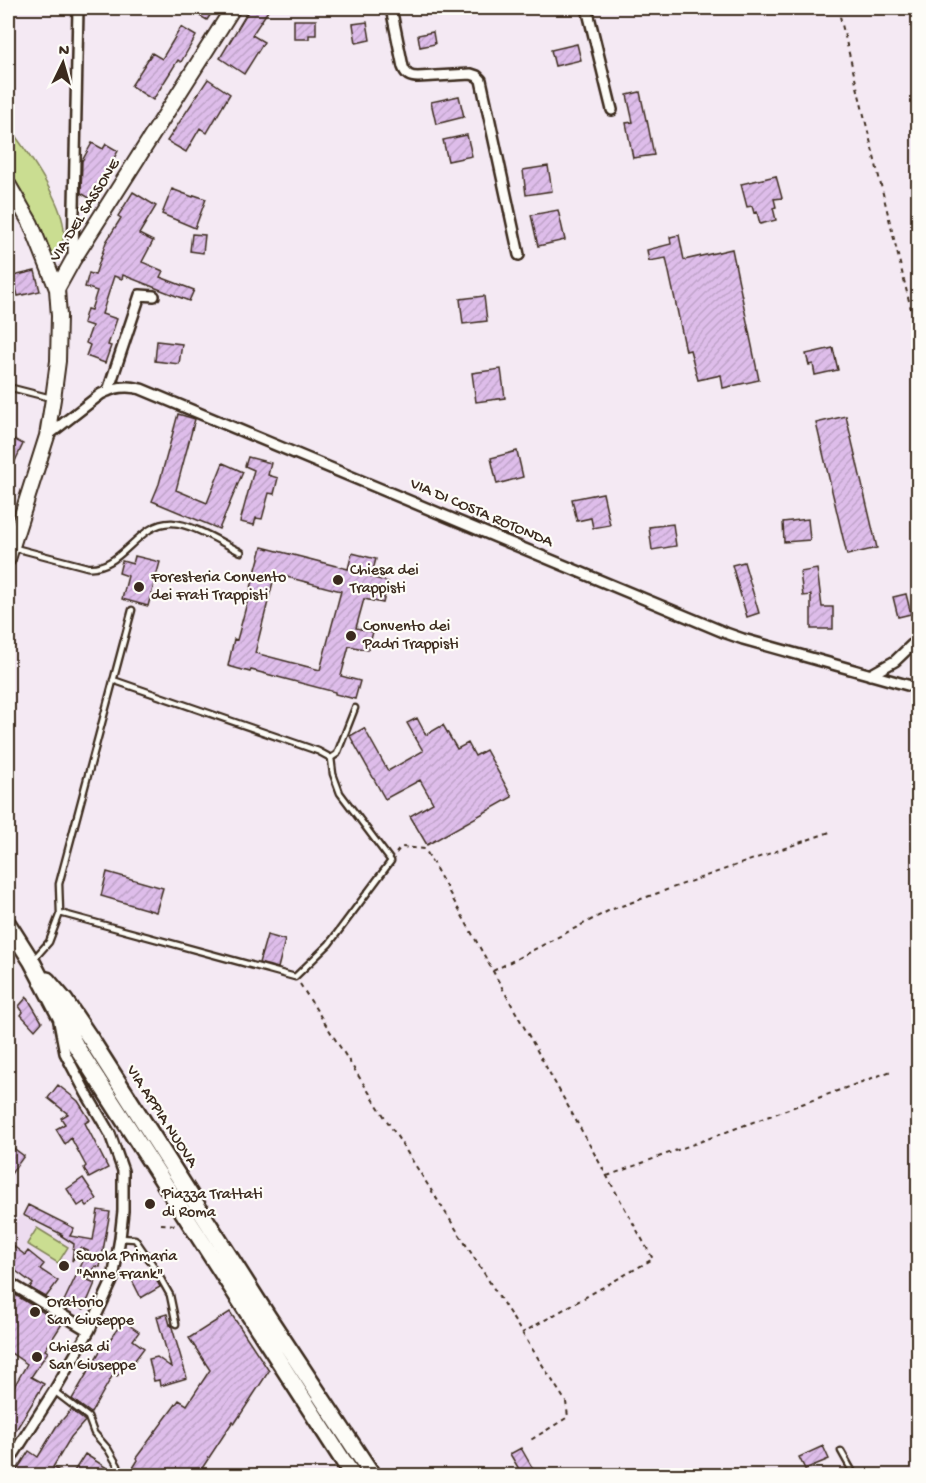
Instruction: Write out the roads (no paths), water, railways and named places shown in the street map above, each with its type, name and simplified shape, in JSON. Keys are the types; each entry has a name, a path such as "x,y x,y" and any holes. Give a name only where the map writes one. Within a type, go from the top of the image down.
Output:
{"main road":[{"name":"VIA DEL SASSONE","path":"9,551 47,436 59,338 57,288 233,8"},
{"path":"8,184 31,224 57,288"},
{"name":"VIA APPIA NUOVA","path":"10,929 32,962 65,1001 373,1476"},
{"name":"VIA APPIA NUOVA","path":"32,962 57,1014 88,1065 353,1476"}],"street":[{"path":"73,260 78,8"},
{"path":"391,8 403,67 409,76 471,74 481,80 519,255"},
{"path":"587,8 612,110"},
{"path":"108,391 140,295 154,296"},
{"name":"VIA DI COSTA ROTONDA","path":"47,436 101,394 128,386 147,391 726,633 918,688"},
{"path":"870,675 891,664 918,639"},
{"path":"8,1463 89,1331 113,1279 123,1211 123,1171 110,1134 65,1053 57,1014"},
{"path":"8,1282 89,1331"}],"lane":[{"path":"8,387 53,399"},
{"path":"9,551 87,567 98,567 107,564 142,535 165,523 172,523 193,528 241,552"},
{"path":"32,962 48,942 60,913 59,884 132,610"},
{"path":"113,680 318,751 331,758"},
{"path":"331,758 337,754 355,708"},
{"path":"60,913 295,977 329,944 390,861 340,793 333,774 331,758"},
{"path":"120,1238 135,1239 153,1265 170,1295 176,1324"},
{"path":"54,1391 88,1417 94,1433 108,1449 118,1466 112,1476"},
{"path":"841,1451 855,1476"}],"place":[{"name":"Chiesa dei Trappisti","path":"338,580"},
{"name":"Foresteria Convento dei Frati Trappisti","path":"139,587"},
{"name":"Convento dei Padri Trappisti","path":"351,636"},
{"name":"Piazza Trattati di Roma","path":"150,1204"},
{"name":"Scuola Primaria \"Anne Frank\"","path":"64,1266"},
{"name":"Oratorio San Giuseppe","path":"35,1312"},
{"name":"Chiesa di San Giuseppe","path":"37,1357"}]}
